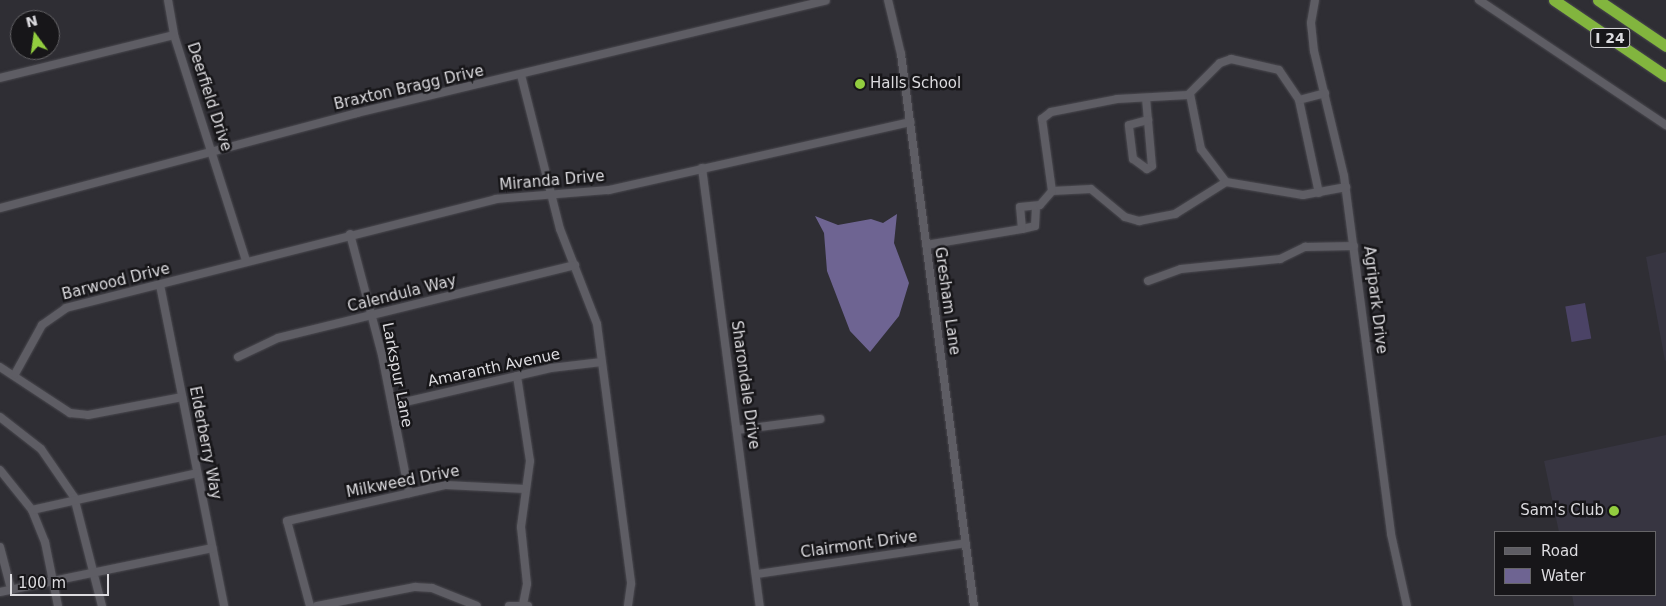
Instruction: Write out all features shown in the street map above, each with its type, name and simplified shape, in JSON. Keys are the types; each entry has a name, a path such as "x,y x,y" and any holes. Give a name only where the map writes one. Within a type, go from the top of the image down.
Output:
{"highway":[{"name":"I 24","path":"1554,0 1666,76"},
{"name":"I 24","path":"1598,0 1666,46"}],"street":[{"name":"Deerfield Drive","path":"168,0 174,35 246,260"},
{"name":"Braxton Bragg Drive","path":"0,208 212,152 826,0"},
{"name":"Gresham Lane","path":"888,0 901,54 974,606"},
{"name":"Agripark Drive","path":"1315,0 1311,24 1346,187 1391,534 1407,606"},
{"path":"1479,0 1666,125"},
{"path":"0,78 174,35"},
{"path":"1052,191 1042,119 1046,114 1090,103 1190,94 1220,63 1231,59 1279,70 1299,100 1319,193"},
{"path":"521,75 550,195 575,265 592,304 602,362 631,584 628,606"},
{"path":"1190,94 1201,149 1226,182 1297,195 1319,193 1346,187"},
{"path":"1299,100 1325,94"},
{"path":"1146,98 1148,120 1152,166 1147,169 1133,159 1129,125 1148,120"},
{"name":"Miranda Drive","path":"198,276 246,260 496,199 609,190 910,122"},
{"name":"Sharondale Drive","path":"702,168 760,606"},
{"path":"1022,229 1020,207 1036,206 1052,191 1091,189 1125,217 1145,221 1175,214 1226,182"},
{"path":"926,245 1035,226 1036,206"},
{"name":"Larkspur Lane","path":"350,234 392,405 408,493"},
{"path":"1148,282 1181,269 1280,259 1305,247 1354,246"},
{"name":"Calendula Way","path":"238,357 269,341 575,265"},
{"name":"Barwood Drive","path":"14,374 52,314 198,276"},
{"name":"Elderberry Way","path":"160,285 224,606"},
{"name":"Amaranth Avenue","path":"392,405 517,376 602,362"},
{"path":"0,367 14,374 70,414 88,415 182,397"},
{"path":"509,606 526,605 526,569 521,526 529,451 517,376"},
{"path":"0,417 41,449 74,497 95,572 102,606"},
{"path":"737,430 820,419"},
{"path":"0,470 32,510 53,581 58,606"},
{"path":"32,510 74,497 197,473"},
{"name":"Milkweed Drive","path":"310,606 287,521 456,483 525,489"},
{"name":"Clairmont Drive","path":"757,574 966,543"},
{"path":"0,547 11,589"},
{"path":"0,592 212,548"},
{"path":"317,606 416,587 432,588 477,606"}],"shaded area":[{"path":"1666,252 1666,360 1665,361 1646,257"},
{"path":"1585,303 1591,338 1572,342 1565,306"},
{"path":"1666,435 1666,606 1574,606 1572,596 1656,596 1656,531 1559,531 1544,461"}],"water":[{"path":"897,214 894,243 909,283 899,316 870,352 850,331 827,271 824,233 815,216 838,225 871,219 883,223"}],"place":[{"name":"Halls School","path":"860,84"},
{"name":"Sam's Club","path":"1614,511"}]}
